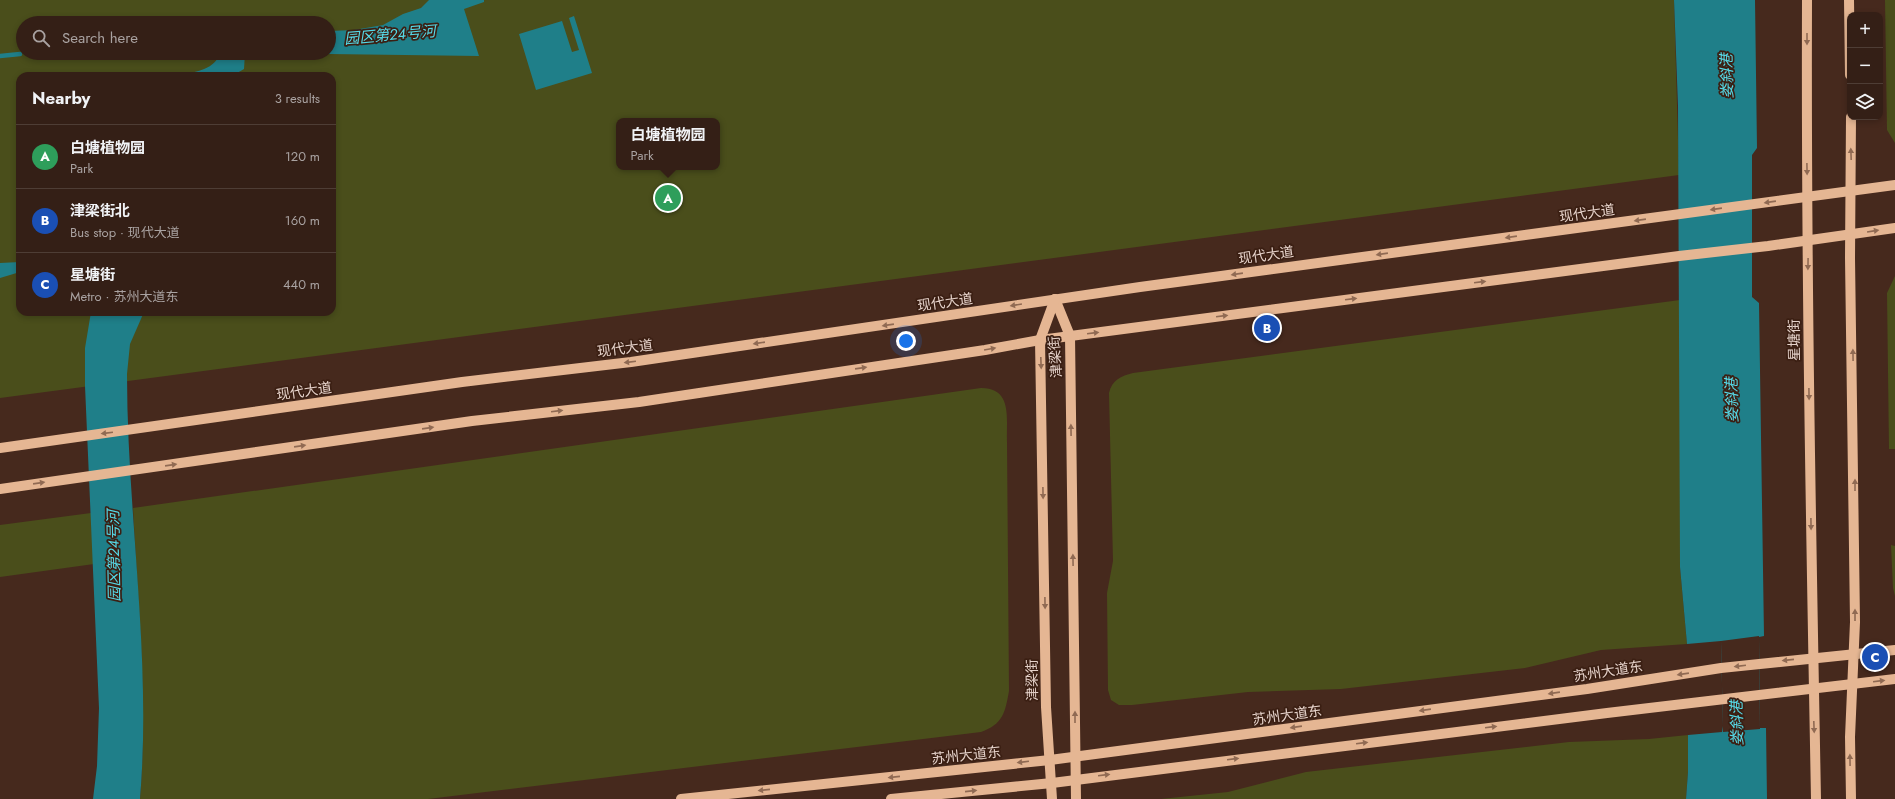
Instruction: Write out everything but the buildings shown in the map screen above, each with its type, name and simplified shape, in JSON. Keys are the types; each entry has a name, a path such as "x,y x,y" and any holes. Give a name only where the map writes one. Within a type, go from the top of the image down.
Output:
{"main road":[{"name":"星塘街","path":"1808,0 1807,197 1812,688 1816,799"},
{"path":"1849,0 1850,48"},
{"path":"1851,120 1850,235 1855,472 1855,654 1850,737 1851,799"},
{"name":"现代大道","path":"0,448 462,382 631,362 1055,299 1895,185"},
{"path":"0,489 472,421 639,402 985,350 1040,340 1679,256 1808,241 1895,228"},
{"name":"津梁街","path":"1055,299 1070,336 1076,799"},
{"name":"津梁街","path":"1052,799 1046,708 1040,340 1055,299"},
{"name":"苏州大道东","path":"681,799 1050,760 1587,689 1721,668 1895,650"},
{"path":"891,799 1052,783 1722,699 1895,679"}],"green space":[{"path":"0,0 1674,0 1679,175 0,398"},
{"path":"1885,0 1895,0 1895,143 1887,130"},
{"path":"1895,276 1895,449 1889,449 1887,293"},
{"path":"1680,300 1680,567 1687,644 1601,650 1525,668 1341,689 1248,692 1132,705 1119,705 1111,700 1108,690 1107,593 1113,561 1109,393 1112,385 1118,379 1133,373"},
{"path":"981,388 991,389 998,393 1006,406 1007,415 1009,691 1002,717 988,729 981,732 428,799 140,799 143,690 133,508"},
{"path":"91,513 94,564 0,577 0,525"},
{"path":"1891,545 1895,546 1895,596 1893,588"},
{"path":"1688,735 1686,799 1161,799 1228,792 1306,772 1569,742 1649,739"}],"water":[{"name":"园区第24号河","path":"429,0 484,0 484,2 464,9 479,56 336,54 336,31 354,30 383,25 403,14 421,8"},
{"name":"娄斜港","path":"1674,0 1755,0 1757,148 1752,155 1752,297 1759,303 1764,636 1759,637 1760,728 1766,728 1767,799 1686,799 1688,735 1722,732 1723,726 1721,641 1687,644 1680,567 1678,106"},
{"path":"574,16 592,73 536,90 519,34 562,21 572,52 579,50 569,18"},
{"path":"216,60 245,60 244,69 239,72 194,72 205,69"},
{"path":"16,262 16,273 0,278 0,263"},
{"name":"园区第24号河","path":"90,316 142,316 130,344 127,374 128,427 143,693 143,746 140,799 93,799 97,766 99,708 85,386 85,348"}],"pier":[{"path":"1759,636 1760,729 1723,732 1721,641"}],"waterway":[{"path":"0,56 16,54"}],"place":[{"name":"白塘植物园","path":"668,198"},
{"name":"津梁街北","path":"1267,328"},
{"name":"星塘街","path":"1875,657"}]}
